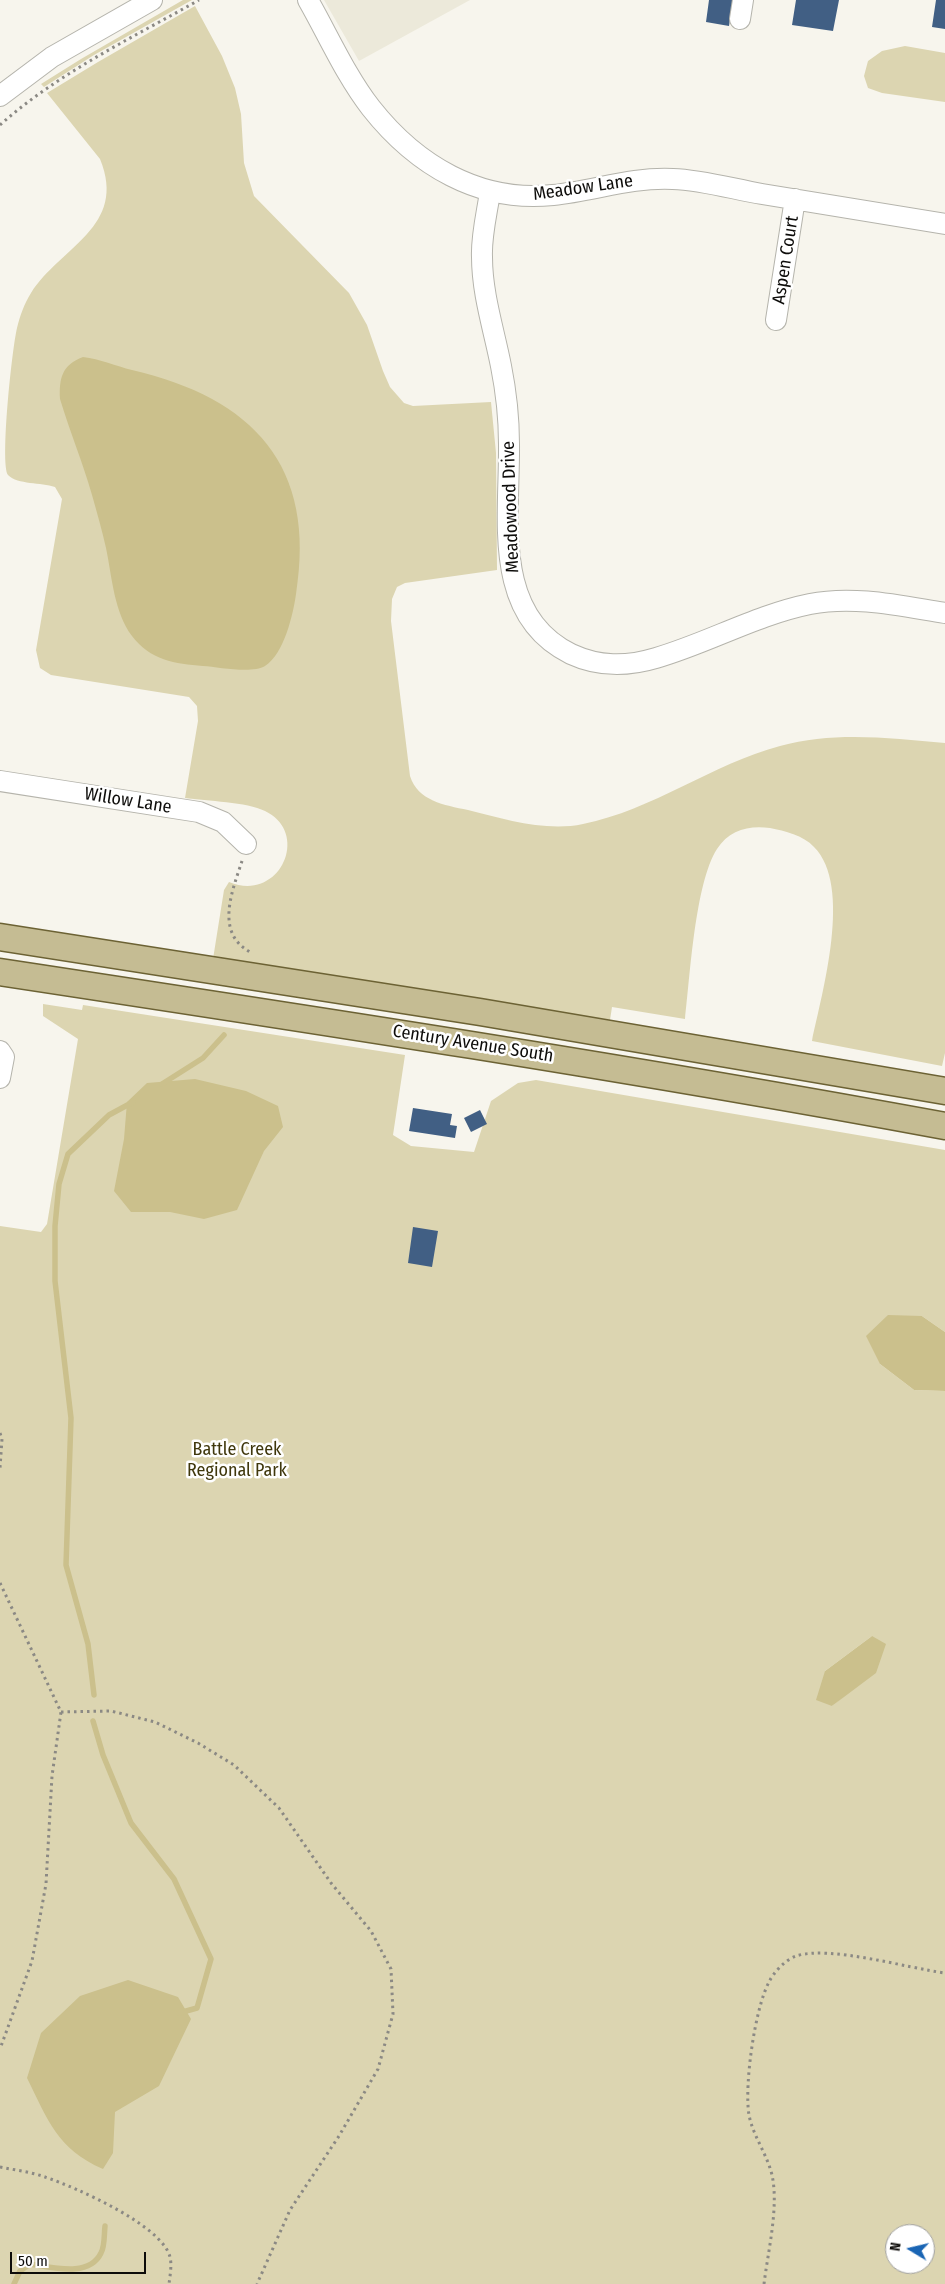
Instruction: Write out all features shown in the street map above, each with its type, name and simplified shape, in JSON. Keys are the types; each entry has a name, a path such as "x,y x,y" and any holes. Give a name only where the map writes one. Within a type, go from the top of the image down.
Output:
{"main road":[{"name":"Century Avenue South","path":"0,937 470,1010 945,1091"},
{"name":"Century Avenue South","path":"0,972 473,1044 945,1126"}],"street":[{"path":"0,96 52,57 152,0"},
{"name":"Meadow Lane","path":"308,0 366,99 395,135 431,164 460,181 490,192 524,196 553,196 624,181 675,179 945,224"},
{"name":"Meadowood Drive","path":"490,192 482,256 483,282 501,367 507,406 510,562 514,585 524,611 540,633 562,649 584,660 610,666 632,664 657,658 780,612 811,604 874,602 945,613"},
{"name":"Aspen Court","path":"776,320 796,200"},
{"name":"Willow Lane","path":"0,782 199,812 223,822 246,844"},
{"path":"0,1051 4,1057 0,1078"}],"path":[{"path":"0,125 28,101 199,0"},
{"path":"246,844 231,897 228,923 231,933 237,942 245,949 256,954"},
{"path":"0,1433 2,1439 0,1468"},
{"path":"0,1583 61,1712 52,1776 46,1884 32,1961 0,2049"},
{"path":"61,1712 111,1711 155,1722 198,1743 234,1764 279,1808 331,1883 371,1930 391,1970 393,2014 378,2069 339,2136 290,2210 258,2284"},
{"path":"764,2284 774,2199 772,2175 750,2115 748,2092 749,2069 763,1995 770,1979 780,1967 795,1956 820,1952 945,1973"},
{"path":"0,2167 44,2176 83,2192 143,2225 160,2239 170,2257 169,2284"}],"shaded area":[{"path":"324,0 470,0 359,61"},
{"path":"83,357 175,382 212,399 243,419 267,444 285,474 296,509 300,549 296,594 290,623 282,643 272,660 265,666 244,670 173,662 147,651 126,627 114,594 106,548 92,495 60,399 60,385 63,373 70,364"},
{"path":"195,1079 246,1091 278,1106 283,1127 264,1151 237,1210 204,1219 170,1212 131,1212 114,1191 124,1139 127,1102 147,1083"},
{"path":"888,1315 922,1316 945,1332 945,1391 914,1390 880,1364 866,1336"},
{"path":"872,1636 886,1644 876,1673 832,1706 816,1700 825,1671"},
{"path":"128,1980 178,1997 191,2019 159,2086 115,2112 113,2153 103,2169 87,2161 64,2142 48,2120 27,2078 41,2033 80,1996"}],"green space":[{"path":"183,0 192,0 94,55 44,87 41,84 81,59"},
{"path":"195,6 222,56 235,88 241,114 244,163 254,196 349,293 367,325 390,387 404,403 413,406 491,402 496,453 497,570 405,583 397,587 392,599 391,621 410,776 414,784 419,791 441,804 525,823 569,826 609,817 634,808 730,764 755,754 800,741 821,738 862,737 945,743 945,1053 942,1066 812,1041 831,941 832,887 826,865 810,843 788,832 770,828 747,828 727,837 717,849 710,864 703,884 695,931 685,1019 612,1007 610,1020 213,959 224,890 229,882 247,886 263,883 275,875 283,863 287,849 286,834 279,821 257,808 185,798 198,721 197,706 189,697 51,675 40,668 36,650 62,499 55,487 24,482 8,475 5,450 12,358 22,310 31,293 43,277 87,234 98,219 105,202 106,182 100,159 47,93"},
{"path":"905,46 945,53 945,102 882,93 868,88 864,76 868,61 882,51"},
{"name":"Battle Creek Regional Park","path":"43,1004 82,1010 83,1005 405,1055 393,1135 411,1146 474,1152 491,1101 518,1083 536,1080 945,1150 945,1332 922,1316 880,1364 914,1390 945,1391 945,2284 0,2284 0,1226 41,1232 47,1224 78,1039 43,1016","holes":["872,1636 849,1692 832,1706 825,1671"]}],"building":[{"path":"709,0 733,0 729,26 706,22"},
{"path":"796,0 839,0 833,31 792,25"},
{"path":"936,0 945,0 945,29 932,27"},
{"path":"413,1108 452,1114 450,1125 457,1126 455,1138 409,1131"},
{"path":"480,1110 487,1124 471,1132 464,1118"},
{"path":"413,1227 438,1231 432,1267 408,1263"}],"waterway":[{"path":"162,1084 203,1058 224,1035"},
{"path":"94,1695 88,1644 66,1565 71,1418 55,1281 55,1226 59,1184 68,1154 109,1115 133,1102"},
{"path":"93,1721 103,1755 131,1823 174,1879 211,1959 197,2008 179,2013"},
{"path":"14,2284 20,2271 30,2264 69,2269 88,2266 101,2253 104,2243 105,2226"}]}
